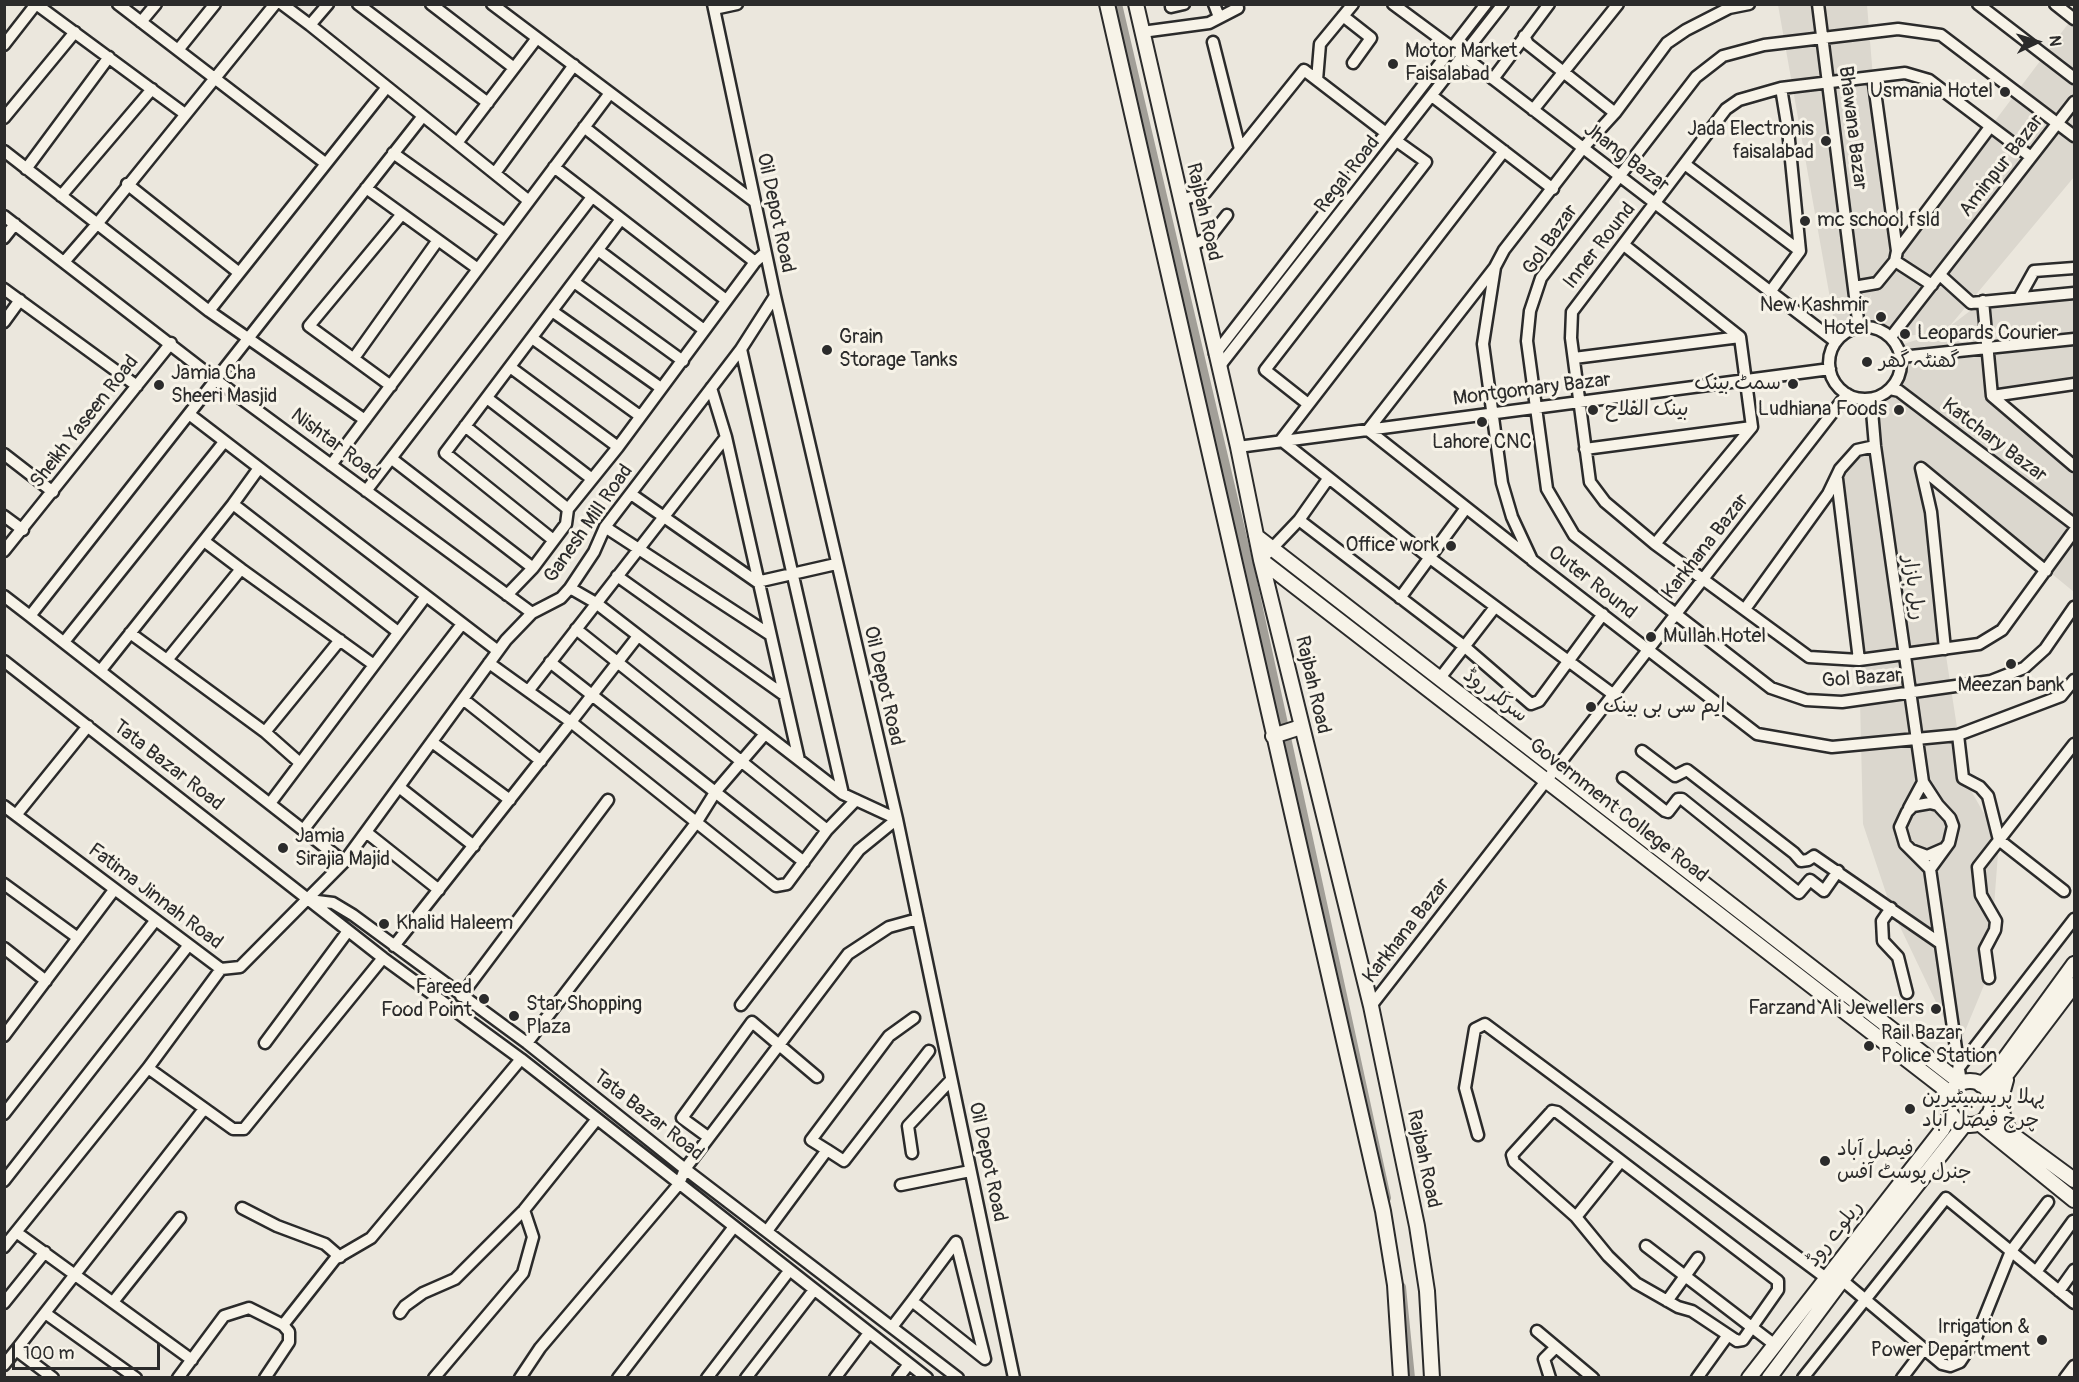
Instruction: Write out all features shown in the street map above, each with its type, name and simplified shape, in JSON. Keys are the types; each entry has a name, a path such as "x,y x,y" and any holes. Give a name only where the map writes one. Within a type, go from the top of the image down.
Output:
{"main road":[{"name":"Rajbah Road","path":"1136,4 1238,447 1261,560 1273,602 1299,728 1371,1006 1417,1226 1427,1291 1432,1377"},
{"path":"1111,5 1383,1210 1395,1285 1401,1377"},
{"name":"سرکلر روڈ","path":"1256,536 1792,952"},
{"name":"Government College Road","path":"1261,560 1950,1093"},
{"path":"1273,602 1296,588"},
{"path":"1275,735 1299,728"},
{"path":"1782,963 1792,952 1961,1083"},
{"path":"1986,1090 1996,1071 2074,964"},
{"path":"2010,1132 2003,1117 2001,1098 2008,1075 2074,985"},
{"path":"1986,1090 2008,1075"},
{"path":"1977,1121 1991,1103 1986,1090 1968,1081 1961,1083 1950,1093 1948,1107 1951,1114 2010,1132 2074,1180"},
{"name":"ریلوے روڈ","path":"1749,1377 1942,1130 1951,1114"},
{"path":"1977,1121 2074,1200"},
{"name":"ریلوے روڈ","path":"1769,1377 1842,1280 1977,1121"}],"street":[{"path":"4,45 36,4 185,114"},
{"path":"118,4 325,163"},
{"path":"141,22 156,4"},
{"path":"178,50 216,4"},
{"path":"64,262 97,225 275,4"},
{"path":"282,4 529,201"},
{"path":"310,25 328,4"},
{"path":"358,4 488,104"},
{"path":"431,4 514,68"},
{"path":"492,4 755,202"},
{"path":"714,7 737,4"},
{"path":"1171,4 1171,7 1184,4"},
{"path":"1214,4 1219,17"},
{"path":"1317,80 1320,44 1353,4"},
{"name":"Jhang Bazar","path":"1393,4 1836,342"},
{"name":"Regal Road","path":"1217,361 1398,142 1432,96 1486,4"},
{"name":"Regal Road","path":"1217,361 1386,132 1503,4"},
{"path":"1493,79 1549,4"},
{"path":"1533,110 1566,72 1618,4"},
{"name":"Outer Round","path":"1749,4 1729,8 1667,42 1615,113 1583,148 1504,250 1495,267 1483,344 1502,483 1512,517 1532,560 1758,734 1832,747 1958,735 2061,696 2074,680"},
{"name":"Bhawana Bazar","path":"1818,4 1859,328"},
{"path":"1977,4 2074,78"},
{"path":"2055,4 2074,19"},
{"name":"Oil Depot Road","path":"714,7 765,253 897,819 1014,1377"},
{"path":"1142,32 1186,28 1238,8"},
{"path":"1343,16 1371,38 1353,63"},
{"name":"Gol Bazar","path":"2074,136 1941,35 1898,29 1764,45 1723,56 1696,77 1541,278 1530,310 1527,341 1547,489 1574,535 1771,688 1806,700 1842,702 1991,681 2024,668 2046,649 2074,607"},
{"path":"4,118 75,32"},
{"path":"1524,36 1528,44 1615,113"},
{"path":"457,143 537,38"},
{"path":"1213,42 1240,149"},
{"path":"26,169 109,57"},
{"path":"495,173 574,65"},
{"path":"1181,200 1205,193 1304,70 1386,132"},
{"name":"Inner Round","path":"2031,157 1929,80 1905,73 1781,88 1755,94 1726,108 1686,165 1572,312 1571,338 1590,482 1605,502 1655,544 1809,657 1859,660 1979,644 2002,630 2074,531"},
{"path":"1873,77 1896,256 1932,285"},
{"path":"209,311 387,87"},
{"path":"1770,291 1800,251 1788,130 1781,88"},
{"path":"61,196 152,89"},
{"path":"331,465 610,93"},
{"path":"1432,96 1553,189"},
{"name":"Aminpur Bazar","path":"1891,337 2074,102"},
{"path":"30,616 423,116"},
{"path":"584,127 754,262"},
{"path":"1854,287 1877,283 1990,127"},
{"path":"1308,404 1265,370 1426,162 1398,142"},
{"path":"4,151 209,311 365,420"},
{"path":"1504,151 1281,440 1430,558 1614,695"},
{"path":"393,153 505,233"},
{"path":"1686,165 1800,251"},
{"path":"554,167 726,300"},
{"path":"128,184 238,272"},
{"path":"366,188 478,269"},
{"path":"366,491 592,197"},
{"path":"391,386 309,326 402,214"},
{"path":"1191,246 1210,237 1227,215"},
{"name":"Nishtar Road","path":"4,216 216,380 532,613"},
{"path":"552,539 445,453 621,219"},
{"path":"4,238 15,224"},
{"path":"354,358 438,240"},
{"path":"1624,245 1740,337 1752,427 1655,544"},
{"path":"598,249 704,330"},
{"path":"507,595 533,568 552,539 566,524 568,509 618,447 754,262 765,253"},
{"path":"1495,267 1368,430 1532,560"},
{"path":"2019,298 2034,271 2074,268"},
{"path":"1940,275 1971,303 2074,293"},
{"path":"574,282 682,360"},
{"path":"4,289 137,386"},
{"name":"Ganesh Mill Road","path":"308,900 344,862 498,651 532,613 561,598 570,588 594,552 605,528 741,349 775,296"},
{"path":"4,322 20,300"},
{"path":"1983,302 1992,396 2074,466"},
{"path":"552,310 661,388"},
{"path":"1871,327 1891,337 1901,357 1897,380 1890,389 1871,399 1847,394 1838,386 1830,369 1830,360 1836,342 1843,335 1859,328 1871,327"},
{"path":"1574,358 1740,337"},
{"path":"532,338 640,416"},
{"path":"1901,357 2074,339"},
{"name":"Sheikh Yaseen Road","path":"4,551 171,343"},
{"path":"741,349 843,794"},
{"path":"510,367 618,447"},
{"name":"Montgomary Bazar","path":"1238,447 1830,369"},
{"path":"1992,396 2074,384"},
{"path":"711,388 726,437 799,760"},
{"name":"Katchary Bazar","path":"1890,389 1899,391 2074,524"},
{"name":"Karkhana Bazar","path":"1371,1006 1847,394"},
{"path":"487,398 592,479"},
{"name":"ریل بازار","path":"1871,399 1875,446 1923,783 1950,818 1953,826 1949,843 1930,869"},
{"path":"189,414 498,651"},
{"path":"465,426 568,509"},
{"path":"1585,449 1752,427"},
{"path":"529,690 726,437"},
{"path":"64,642 224,442"},
{"path":"1745,609 1837,479 1840,469 1857,450 1875,446"},
{"path":"4,453 53,492"},
{"path":"392,459 533,568"},
{"path":"101,670 259,468"},
{"path":"1945,649 1930,512 1921,468 2046,571"},
{"path":"1261,560 1274,549 1299,520 1328,479"},
{"path":"1837,479 1859,660"},
{"path":"631,494 757,582 793,576 836,564"},
{"path":"232,504 399,632"},
{"path":"1400,598 1466,508"},
{"path":"4,516 23,530"},
{"path":"1299,520 1465,647 1531,704 1539,701 1603,614"},
{"path":"605,528 769,634"},
{"path":"204,541 374,665"},
{"path":"167,660 241,569"},
{"path":"617,576 783,695"},
{"path":"570,588 596,603 843,794 897,819 859,850 741,1005"},
{"path":"4,596 271,802 344,862"},
{"path":"271,802 426,596"},
{"path":"1440,678 1495,607"},
{"path":"304,829 462,624"},
{"path":"576,629 827,830"},
{"path":"130,633 265,732 300,763"},
{"path":"394,946 638,636"},
{"path":"265,732 340,639"},
{"name":"Tata Bazar Road","path":"4,661 308,900 521,1059 733,1228 927,1377"},
{"path":"550,662 804,862"},
{"path":"489,663 571,722 776,886 787,884 827,830 856,800"},
{"path":"463,699 541,761"},
{"path":"16,815 88,726"},
{"path":"527,1043 696,823 716,791 765,734"},
{"path":"1958,735 1963,778 1980,787 1988,796 1999,840 2064,891"},
{"path":"432,741 510,800"},
{"path":"1989,978 1985,949 1995,930 1995,921 1981,895 1978,867 2074,744"},
{"path":"1642,751 1675,776 1687,770 1794,853 1801,861 1814,856 1940,944"},
{"path":"1623,778 1665,811 1668,812 1678,798 1682,799 1799,893 1810,880 1824,891 1838,871"},
{"path":"1923,783 1900,827 1905,844 1930,869 1961,1083"},
{"path":"399,787 474,846"},
{"path":"461,996 608,800"},
{"path":"1907,812 1921,803 1938,805"},
{"name":"Fatima Jinnah Road","path":"4,806 221,969 240,967 308,900"},
{"path":"366,832 439,890"},
{"path":"1911,850 1927,855 1943,849"},
{"path":"4,884 78,938"},
{"path":"4,1036 114,890"},
{"name":"Tata Bazar Road","path":"308,900 333,903 527,1043 685,1168 958,1377"},
{"path":"1890,908 1882,921 1883,941 1898,957 1907,993"},
{"path":"520,1377 540,1348 679,1184 685,1168 848,954 890,927 918,919"},
{"path":"1958,1069 2074,919"},
{"path":"4,1114 156,921"},
{"path":"265,1043 348,931"},
{"path":"4,1181 188,946"},
{"path":"4,948 46,981"},
{"path":"148,1068 233,1129 244,1129 383,958"},
{"path":"4,1247 148,1068 221,969"},
{"path":"914,1018 889,1036 811,1140 844,1161 929,1051"},
{"path":"708,1137 682,1118 752,1022 817,1077"},
{"path":"1478,1135 1466,1088 1475,1029 1485,1024 1826,1278"},
{"path":"283,1325 340,1257 371,1238 521,1059"},
{"path":"912,1153 908,1126 951,1080"},
{"path":"4,1365 204,1108"},
{"path":"1552,1111 1557,1112 1778,1281 1778,1290 1739,1342 1692,1311 1667,1301 1636,1283 1608,1256 1576,1217 1514,1162 1512,1155 1552,1111"},
{"path":"400,1313 405,1306 423,1293 454,1279 524,1210 597,1119"},
{"path":"767,1231 827,1150"},
{"path":"1576,1217 1621,1161"},
{"path":"902,1185 970,1171"},
{"path":"1803,1377 1946,1198 2074,1303"},
{"path":"1842,1280 1942,1364 1950,1366 1960,1362 1976,1338 2010,1251 2048,1202"},
{"path":"242,1208 277,1226 325,1244 340,1257"},
{"path":"434,1377 523,1274 533,1237 524,1210"},
{"path":"113,1302 180,1218"},
{"path":"2036,1272 2073,1221"},
{"path":"618,1377 733,1228"},
{"path":"16,1232 192,1360"},
{"path":"892,1327 956,1242 985,1359 912,1301"},
{"path":"1646,1246 1774,1345"},
{"path":"4,1303 45,1252"},
{"path":"1667,1301 1698,1258"},
{"path":"2059,1291 2074,1270"},
{"path":"707,1377 789,1271"},
{"path":"746,1377 814,1290"},
{"path":"178,1377 224,1316 249,1308 283,1325 289,1332 289,1342 265,1377"},
{"path":"45,1313 136,1377"},
{"path":"1537,1331 1587,1376"},
{"path":"835,1377 869,1333"},
{"path":"1697,1377 1728,1335"},
{"path":"1550,1377 1544,1359 1556,1347"},
{"path":"1902,1377 1924,1349"},
{"path":"16,1350 53,1377"},
{"path":"898,1377 909,1364"},
{"path":"2065,1377 2074,1366"}],"shaded area":[{"path":"1778,5 1867,5 1873,77 1897,251 2074,16 2074,177 1949,327 1983,301 2074,293 2074,386 1997,395 2074,466 2074,592 1924,469 1945,649 1965,780 1999,840 1989,973 1958,1048 1891,908 1863,824 1859,660 1838,479 1857,452 1875,447 1873,400 1885,395 1901,369 1897,346 1939,333 1891,337 1861,324 1872,293 1855,327 1843,335 1836,332"}],"waterway":[{"path":"1117,4 1250,572 1386,1198"},
{"path":"1401,1287 1410,1378"}],"place":[{"name":"Motor Market Faisalabad","path":"1393,64"},
{"name":"Usmania Hotel","path":"2005,92"},
{"name":"Jada Electronis faisalabad","path":"1826,141"},
{"name":"mc school fsld","path":"1805,221"},
{"name":"New Kashmir Hotel","path":"1881,317"},
{"name":"Leopards Courier","path":"1905,334"},
{"name":"Grain Storage Tanks","path":"827,350"},
{"name":"گھنٹہ گھر","path":"1867,362"},
{"name":"سمٹ بینک","path":"1793,384"},
{"name":"Jamia Cha Sheeri Masjid","path":"159,385"},
{"name":"بینک الفلاح","path":"1593,410"},
{"name":"Ludhiana Foods","path":"1899,410"},
{"name":"Lahore CNC","path":"1482,422"},
{"name":"Office work","path":"1451,546"},
{"name":"Mullah Hotel","path":"1651,637"},
{"name":"Meezan bank","path":"2011,664"},
{"name":"ایم سی بی بینک","path":"1591,707"},
{"name":"Jamia Sirajia Majid","path":"283,848"},
{"name":"Khalid Haleem","path":"384,924"},
{"name":"Fareed Food Point","path":"484,999"},
{"name":"Farzand Ali Jewellers","path":"1936,1009"},
{"name":"Star Shopping Plaza","path":"514,1016"},
{"name":"Rail Bazar Police Station","path":"1869,1046"},
{"name":"پہلا پریسبیٹیرین چرچ فیصل آباد","path":"1910,1109"},
{"name":"فیصل آباد جنرل پوسٹ آفس","path":"1825,1161"},
{"name":"Irrigation & Power Department","path":"2042,1340"}]}
